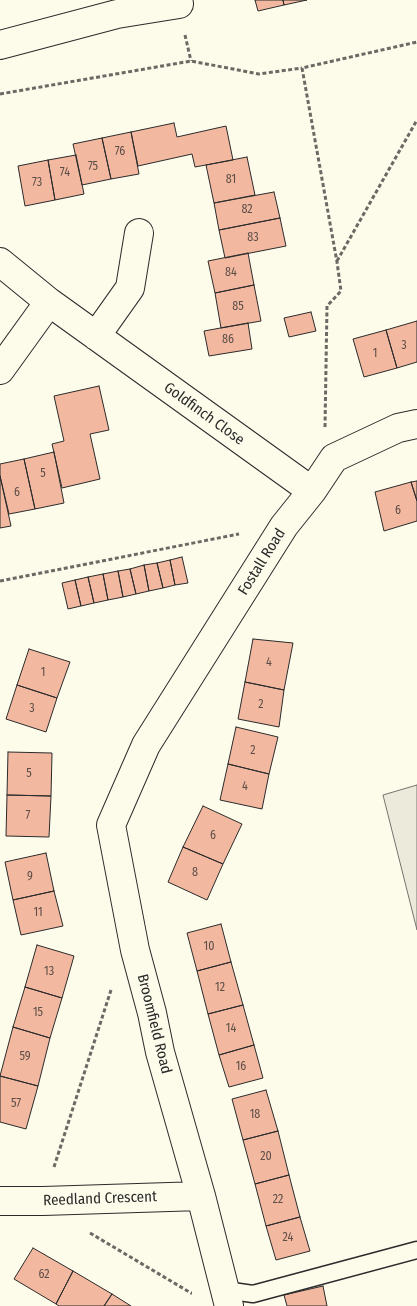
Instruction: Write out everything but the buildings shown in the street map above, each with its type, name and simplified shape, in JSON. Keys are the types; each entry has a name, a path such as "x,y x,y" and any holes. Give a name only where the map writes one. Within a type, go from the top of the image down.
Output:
{"street":[{"path":"0,45 116,7 179,4"},
{"path":"96,336 130,288 139,233"},
{"name":"Goldfinch Close","path":"0,262 49,302 312,492"},
{"path":"0,370 49,302"},
{"path":"334,458 398,428 417,424"},
{"name":"Fostall Road","path":"146,745 284,526 312,492 334,458"},
{"name":"Broomfield Road","path":"146,745 111,825 135,950 160,1052 201,1196 227,1298"},
{"name":"Reedland Crescent","path":"0,1201 201,1196"}],"lane":[{"path":"227,1298 253,1294 417,1250"}],"path":[{"path":"0,94 191,61 259,74 302,68 417,42"},
{"path":"302,68 341,291 327,306 325,438 334,458"},
{"path":"337,262 417,120"},
{"path":"0,581 284,526"},
{"path":"43,1201 112,989"},
{"path":"85,1230 191,1293 227,1298"}],"shaded area":[{"path":"417,785 417,930 383,795"}]}
